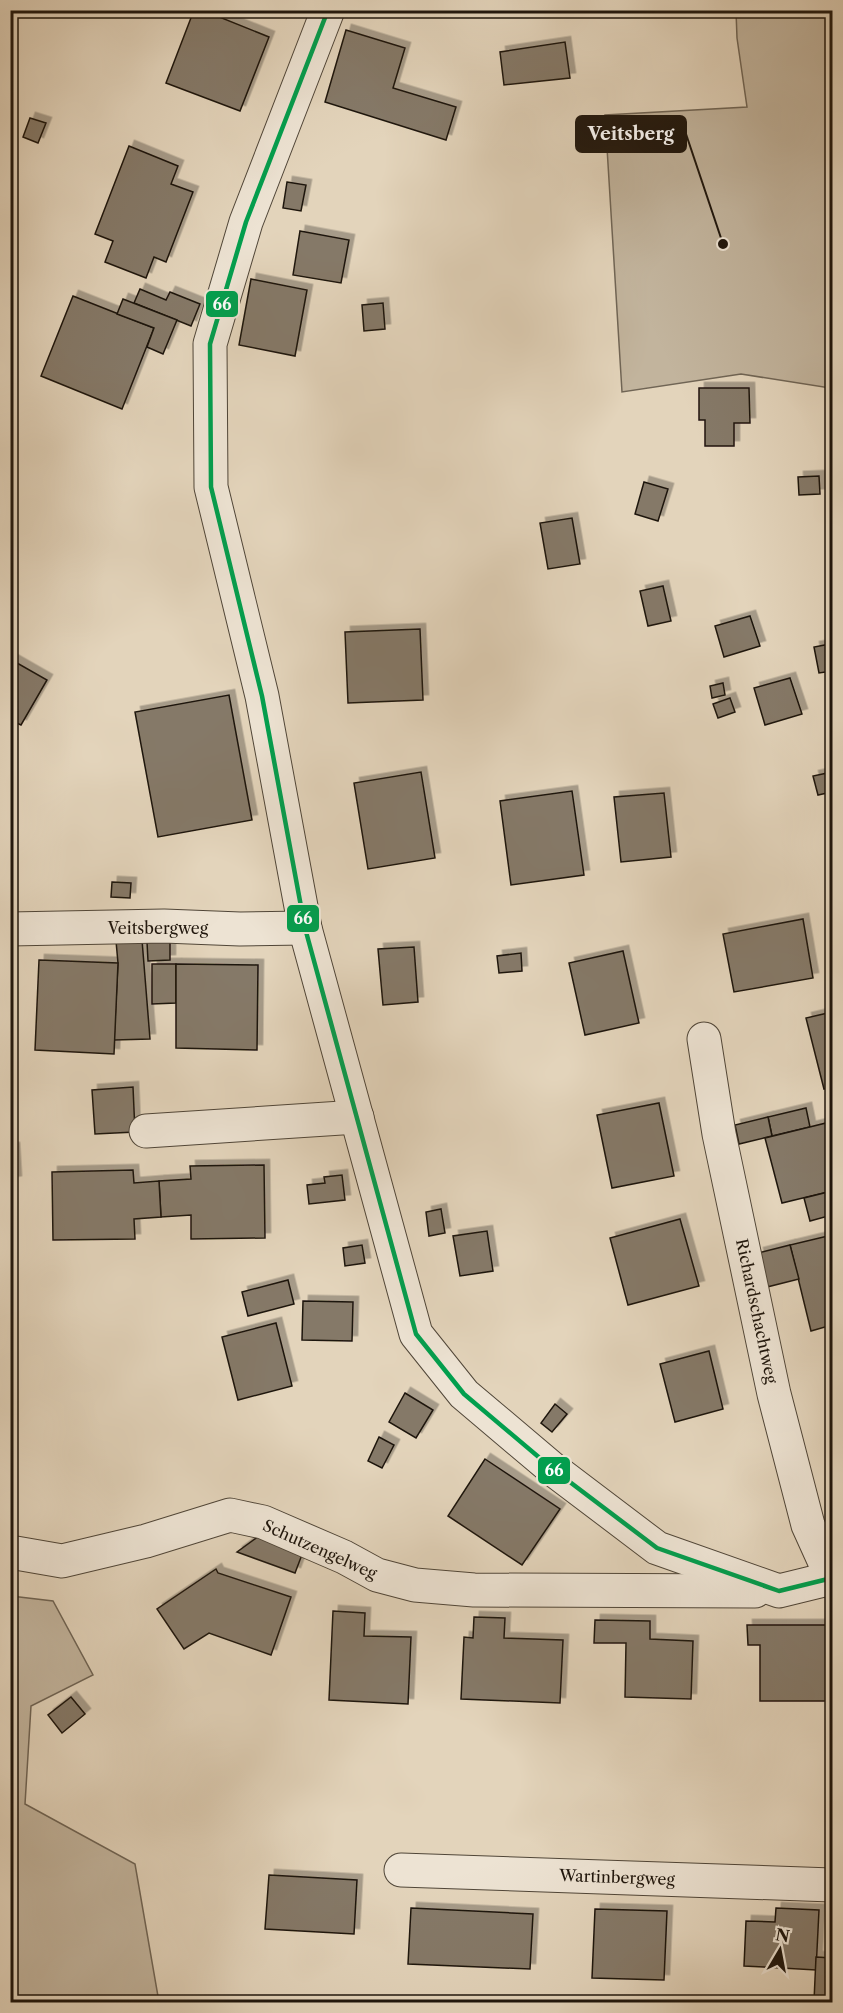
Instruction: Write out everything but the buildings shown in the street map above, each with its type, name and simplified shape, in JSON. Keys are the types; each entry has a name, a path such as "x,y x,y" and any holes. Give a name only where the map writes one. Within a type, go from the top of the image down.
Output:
{"street":[{"path":"328,10 246,222 210,344 211,487 262,696 305,928 416,1334 464,1394 555,1470 657,1548 779,1591 832,1578"},
{"name":"Veitsbergweg","path":"10,929 165,926 240,929 305,928"},
{"name":"Richardschachtweg","path":"704,1039 719,1134 774,1394 808,1525 832,1578"},
{"path":"146,1131 357,1117"},
{"name":"Schutzengelweg","path":"10,1552 62,1561 146,1541 230,1515 263,1522 344,1557 377,1575 416,1585 474,1590 779,1591"},
{"name":"Wartinbergweg","path":"401,1870 832,1885"}],"shaded area":[{"path":"736,11 832,11 832,386 830,388 741,374 622,392 605,115 747,107 737,38"},
{"path":"11,1596 53,1601 93,1675 31,1706 25,1804 135,1864 159,2002 11,2002"}],"transit line":[{"name":"66","path":"328,10 246,222 210,344 211,487 262,696 305,928 416,1334 464,1394 554,1470 657,1548 779,1591 832,1578"}],"place":[{"name":"Veitsberg","path":"723,244"}]}
